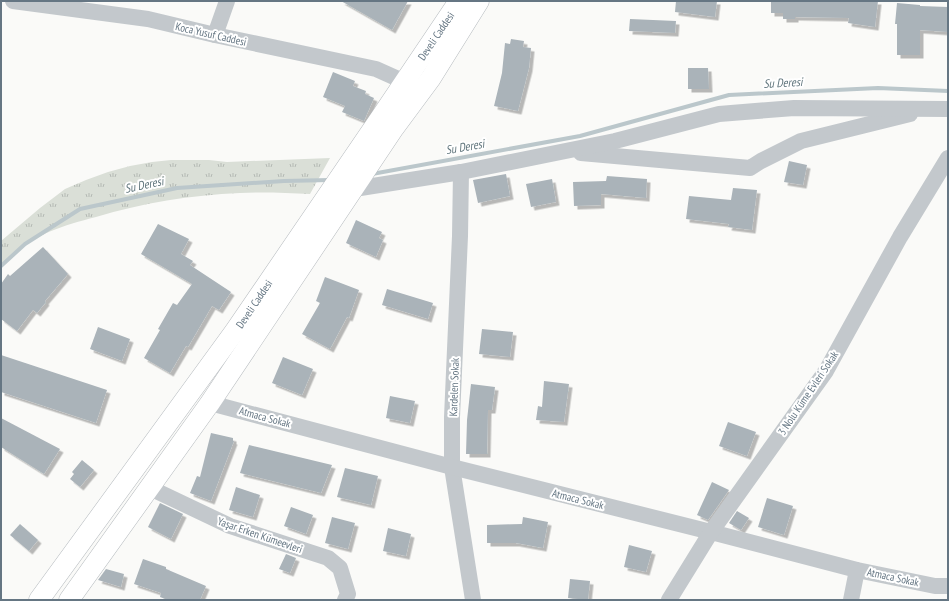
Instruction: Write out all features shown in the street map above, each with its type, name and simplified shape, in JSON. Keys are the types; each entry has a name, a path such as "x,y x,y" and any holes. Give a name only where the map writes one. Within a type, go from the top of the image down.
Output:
{"main road":[{"name":"Develi Caddesi","path":"69,600 210,403 350,185 352,160 459,1"},
{"name":"Develi Caddesi","path":"39,600 235,331 350,185 374,158 430,78 479,1"}],"street":[{"name":"Koca Yusuf Caddesi","path":"13,1 148,19 215,35 376,69 405,82"},
{"path":"215,35 227,1"},
{"path":"350,185 461,172 615,141 719,114 794,108 941,108"},
{"path":"564,152 750,168 802,141 941,108"},
{"name":"3 Nolu Küme Evleri Sokak","path":"669,600 710,532 826,371 900,237 948,158"},
{"name":"Kardelen Sokak","path":"461,172 460,236 452,417 452,467 473,600"},
{"name":"Atmaca Sokak","path":"210,403 452,467 857,570 935,586 948,586"},
{"name":"Yaşar Erken Kümeevleri","path":"150,488 230,526 328,558 340,568 348,594 345,600"},
{"path":"851,600 857,570"}],"green space":[{"path":"330,158 310,194 222,194 167,200 113,212 56,229 32,240 11,257 1,268 1,241 65,189 108,172 130,166 171,160 209,160 227,162"}],"building":[{"path":"341,1 408,1 392,30"},
{"path":"676,1 717,1 715,17 675,12"},
{"path":"771,1 878,1 875,27 848,23 849,18 795,17 795,19 783,19 783,13 771,13"},
{"path":"897,3 948,7 948,32 920,30 920,55 897,55 897,24 895,24"},
{"path":"630,19 676,21 675,33 629,31"},
{"path":"511,39 524,41 523,47 531,48 529,68 518,111 494,106 502,73 505,43 510,44"},
{"path":"688,68 708,68 709,89 688,89"},
{"path":"333,72 355,81 353,86 366,91 365,94 374,98 364,121 342,112 345,106 323,97"},
{"path":"789,161 807,165 803,185 784,182"},
{"path":"506,174 510,196 478,203 473,180"},
{"path":"607,176 647,179 646,198 601,194 601,205 574,206 573,182 606,181"},
{"path":"552,179 556,202 531,207 526,184"},
{"path":"733,188 757,190 752,230 728,227 729,224 686,219 689,196 731,200"},
{"path":"356,220 382,232 379,238 383,240 376,257 346,243"},
{"path":"158,224 189,239 181,254 193,261 190,265 231,292 219,310 212,306 188,347 186,346 170,373 144,358 173,303 177,305 192,284 141,254"},
{"path":"43,247 68,274 45,301 46,302 37,313 33,310 17,331 1,319 1,284 8,274 10,276"},
{"path":"325,277 359,290 349,318 347,317 330,349 302,334 320,303 316,301"},
{"path":"387,289 433,303 428,319 382,305"},
{"path":"98,327 130,339 122,361 90,349"},
{"path":"482,329 513,332 510,357 479,354"},
{"path":"1,355 107,390 96,423 1,392"},
{"path":"283,357 313,369 302,395 272,383"},
{"path":"544,381 569,384 564,422 536,420 538,406 542,407"},
{"path":"471,384 495,387 492,410 488,410 487,454 466,454 467,420"},
{"path":"390,396 415,401 410,423 386,418"},
{"path":"1,418 60,449 44,474 1,447"},
{"path":"728,422 756,432 747,456 719,446"},
{"path":"211,433 233,438 234,441 211,501 190,493 197,476 200,477"},
{"path":"249,445 332,465 321,493 240,473"},
{"path":"82,460 94,470 80,487 70,479 74,474 72,472"},
{"path":"345,468 378,476 371,505 337,497"},
{"path":"712,482 729,490 708,520 697,515"},
{"path":"236,487 260,495 253,517 229,510"},
{"path":"767,498 793,506 784,535 758,527"},
{"path":"160,503 183,514 171,539 148,527"},
{"path":"291,507 313,515 306,534 284,526"},
{"path":"737,511 749,518 741,530 729,523"},
{"path":"332,517 355,523 348,549 325,543"},
{"path":"523,517 548,522 543,548 516,543 487,543 487,525 522,524"},
{"path":"20,524 38,540 29,551 10,535"},
{"path":"388,528 411,534 406,556 383,551"},
{"path":"629,545 652,551 646,572 624,567"},
{"path":"286,554 296,558 290,573 279,569"},
{"path":"143,559 166,567 166,569 206,586 200,600 168,600 160,597 161,593 134,584"},
{"path":"106,569 124,574 121,587 98,580"},
{"path":"570,579 590,581 588,600 568,598"}],"waterway":[{"name":"Su Deresi","path":"372,174 580,136 729,95 878,88 948,91"},
{"name":"Su Deresi","path":"1,266 25,244 80,209 177,188 284,181 330,180"}]}
